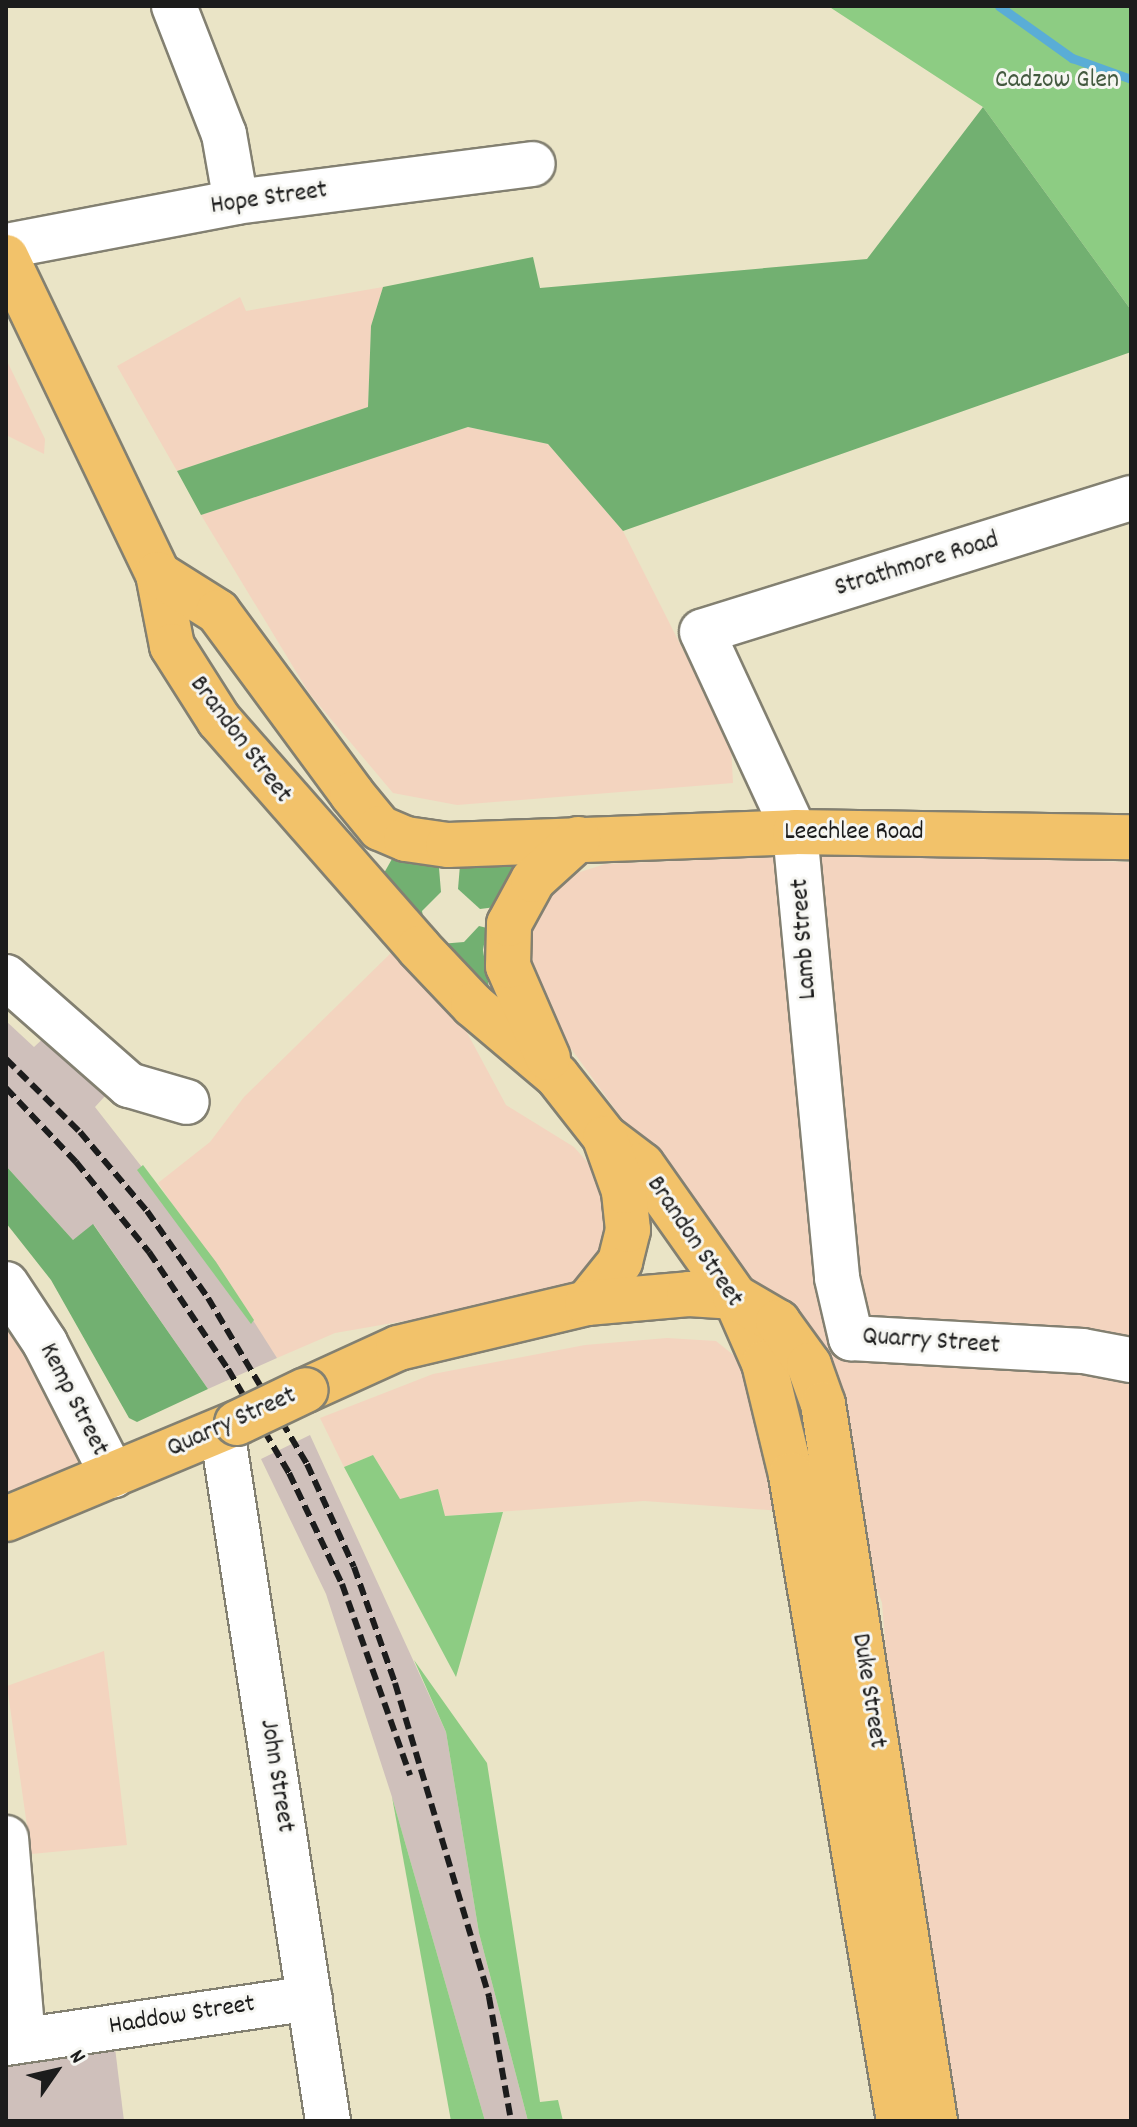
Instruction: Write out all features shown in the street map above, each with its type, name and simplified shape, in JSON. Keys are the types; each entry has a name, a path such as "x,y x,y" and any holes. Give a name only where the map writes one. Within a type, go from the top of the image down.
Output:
{"main road":[{"name":"Brandon Street","path":"6,257 158,574 172,646 219,720 473,1005 557,1076 605,1137 642,1165 735,1297 764,1363"},
{"name":"Leechlee Road","path":"158,574 218,612 380,828 406,839 448,845 795,832 1131,837"},
{"path":"557,1076 508,966 509,924 533,880 578,839"},
{"name":"Brandon Street","path":"587,1303 620,1262 628,1230 624,1191 605,1137"},
{"name":"Quarry Street","path":"6,1519 229,1427 398,1348 587,1303 689,1294 735,1297"},
{"name":"Duke Street","path":"735,1297 778,1322 809,1365 823,1404 935,2121"},
{"name":"Quarry Street","path":"459,1335 654,1318 708,1320 736,1335 764,1363"},
{"name":"Duke Street","path":"764,1363 796,1500 899,2121"}],"street":[{"path":"174,6 224,134 236,202"},
{"name":"Hope Street","path":"6,246 236,202 533,164"},
{"name":"Strathmore Road","path":"702,632 1131,498"},
{"name":"Lamb Street","path":"702,632 795,832 826,1169"},
{"path":"6,977 129,1085 187,1102"},
{"name":"Quarry Street","path":"826,1169 837,1278 851,1338 1083,1351 1131,1360"},
{"name":"Kemp Street","path":"6,1284 45,1343 113,1476"},
{"name":"John Street","path":"229,1427 328,2121"},
{"path":"6,1838 14,2042"},
{"name":"Haddow Street","path":"14,2042 310,1998"}],"shaded area":[{"path":"383,287 371,326 368,407 177,471 117,366 240,297 246,311"},
{"path":"6,359 45,439 44,454 6,435"},
{"path":"468,427 548,444 623,531 731,745 733,783 457,805 393,793 309,693 201,515"},
{"path":"819,855 1131,862 1131,2121 956,2121 891,1713 882,1603 861,1545 833,1385 735,1274 532,995 527,935 553,888 574,874 605,864"},
{"path":"395,949 464,1027 506,1105 574,1147 597,1173 606,1194 608,1229 600,1258 583,1280 538,1298 335,1333 277,1358 158,1183 210,1142 244,1097"},
{"path":"6,1021 34,1047 49,1033 106,1095 95,1107 216,1262 277,1358 208,1389 94,1225 73,1240 6,1166"},
{"path":"6,1309 84,1461 6,1494"},
{"path":"667,1338 716,1341 741,1361 781,1511 644,1501 445,1516 400,1499 373,1455 344,1467 320,1418 433,1374 585,1345"},
{"path":"310,1435 446,1732 479,1933 528,2121 485,2121 392,1797 326,1594 261,1459"},
{"path":"104,1651 127,1845 31,1854 7,1686"},
{"path":"115,2048 124,2121 6,2121 6,2060"}],"green space":[{"name":"Cadzow Glen","path":"828,6 1131,6 1131,310 983,107"},
{"path":"983,107 1131,310 1131,352 623,531 548,444 468,427 201,515 177,471 368,407 371,326 383,287 533,257 540,288 867,259"},
{"path":"397,850 439,868 441,892 422,911 424,922 379,882"},
{"path":"501,863 515,866 508,889 496,907 480,909 458,889 460,865"},
{"path":"479,926 487,928 483,950 489,988 484,995 440,944 464,942"},
{"path":"143,1165 216,1262 254,1320 251,1324 137,1170"},
{"path":"6,1166 73,1240 93,1224 208,1389 137,1422 129,1418 51,1280 6,1223"},
{"path":"373,1455 400,1499 438,1489 445,1516 503,1512 456,1677 344,1467"},
{"path":"414,1660 487,1763 540,2102 558,2100 563,2121 528,2121 479,1933 446,1732"},
{"path":"392,1797 485,2121 451,2121"}],"waterway":[{"path":"999,6 1072,58 1131,79"}],"railway":[{"path":"6,1059 80,1132 147,1211 208,1298 307,1464 354,1567 395,1683 489,1997 511,2121"},
{"path":"6,1088 76,1162 149,1252 228,1369 289,1473 342,1584 410,1775"}]}
